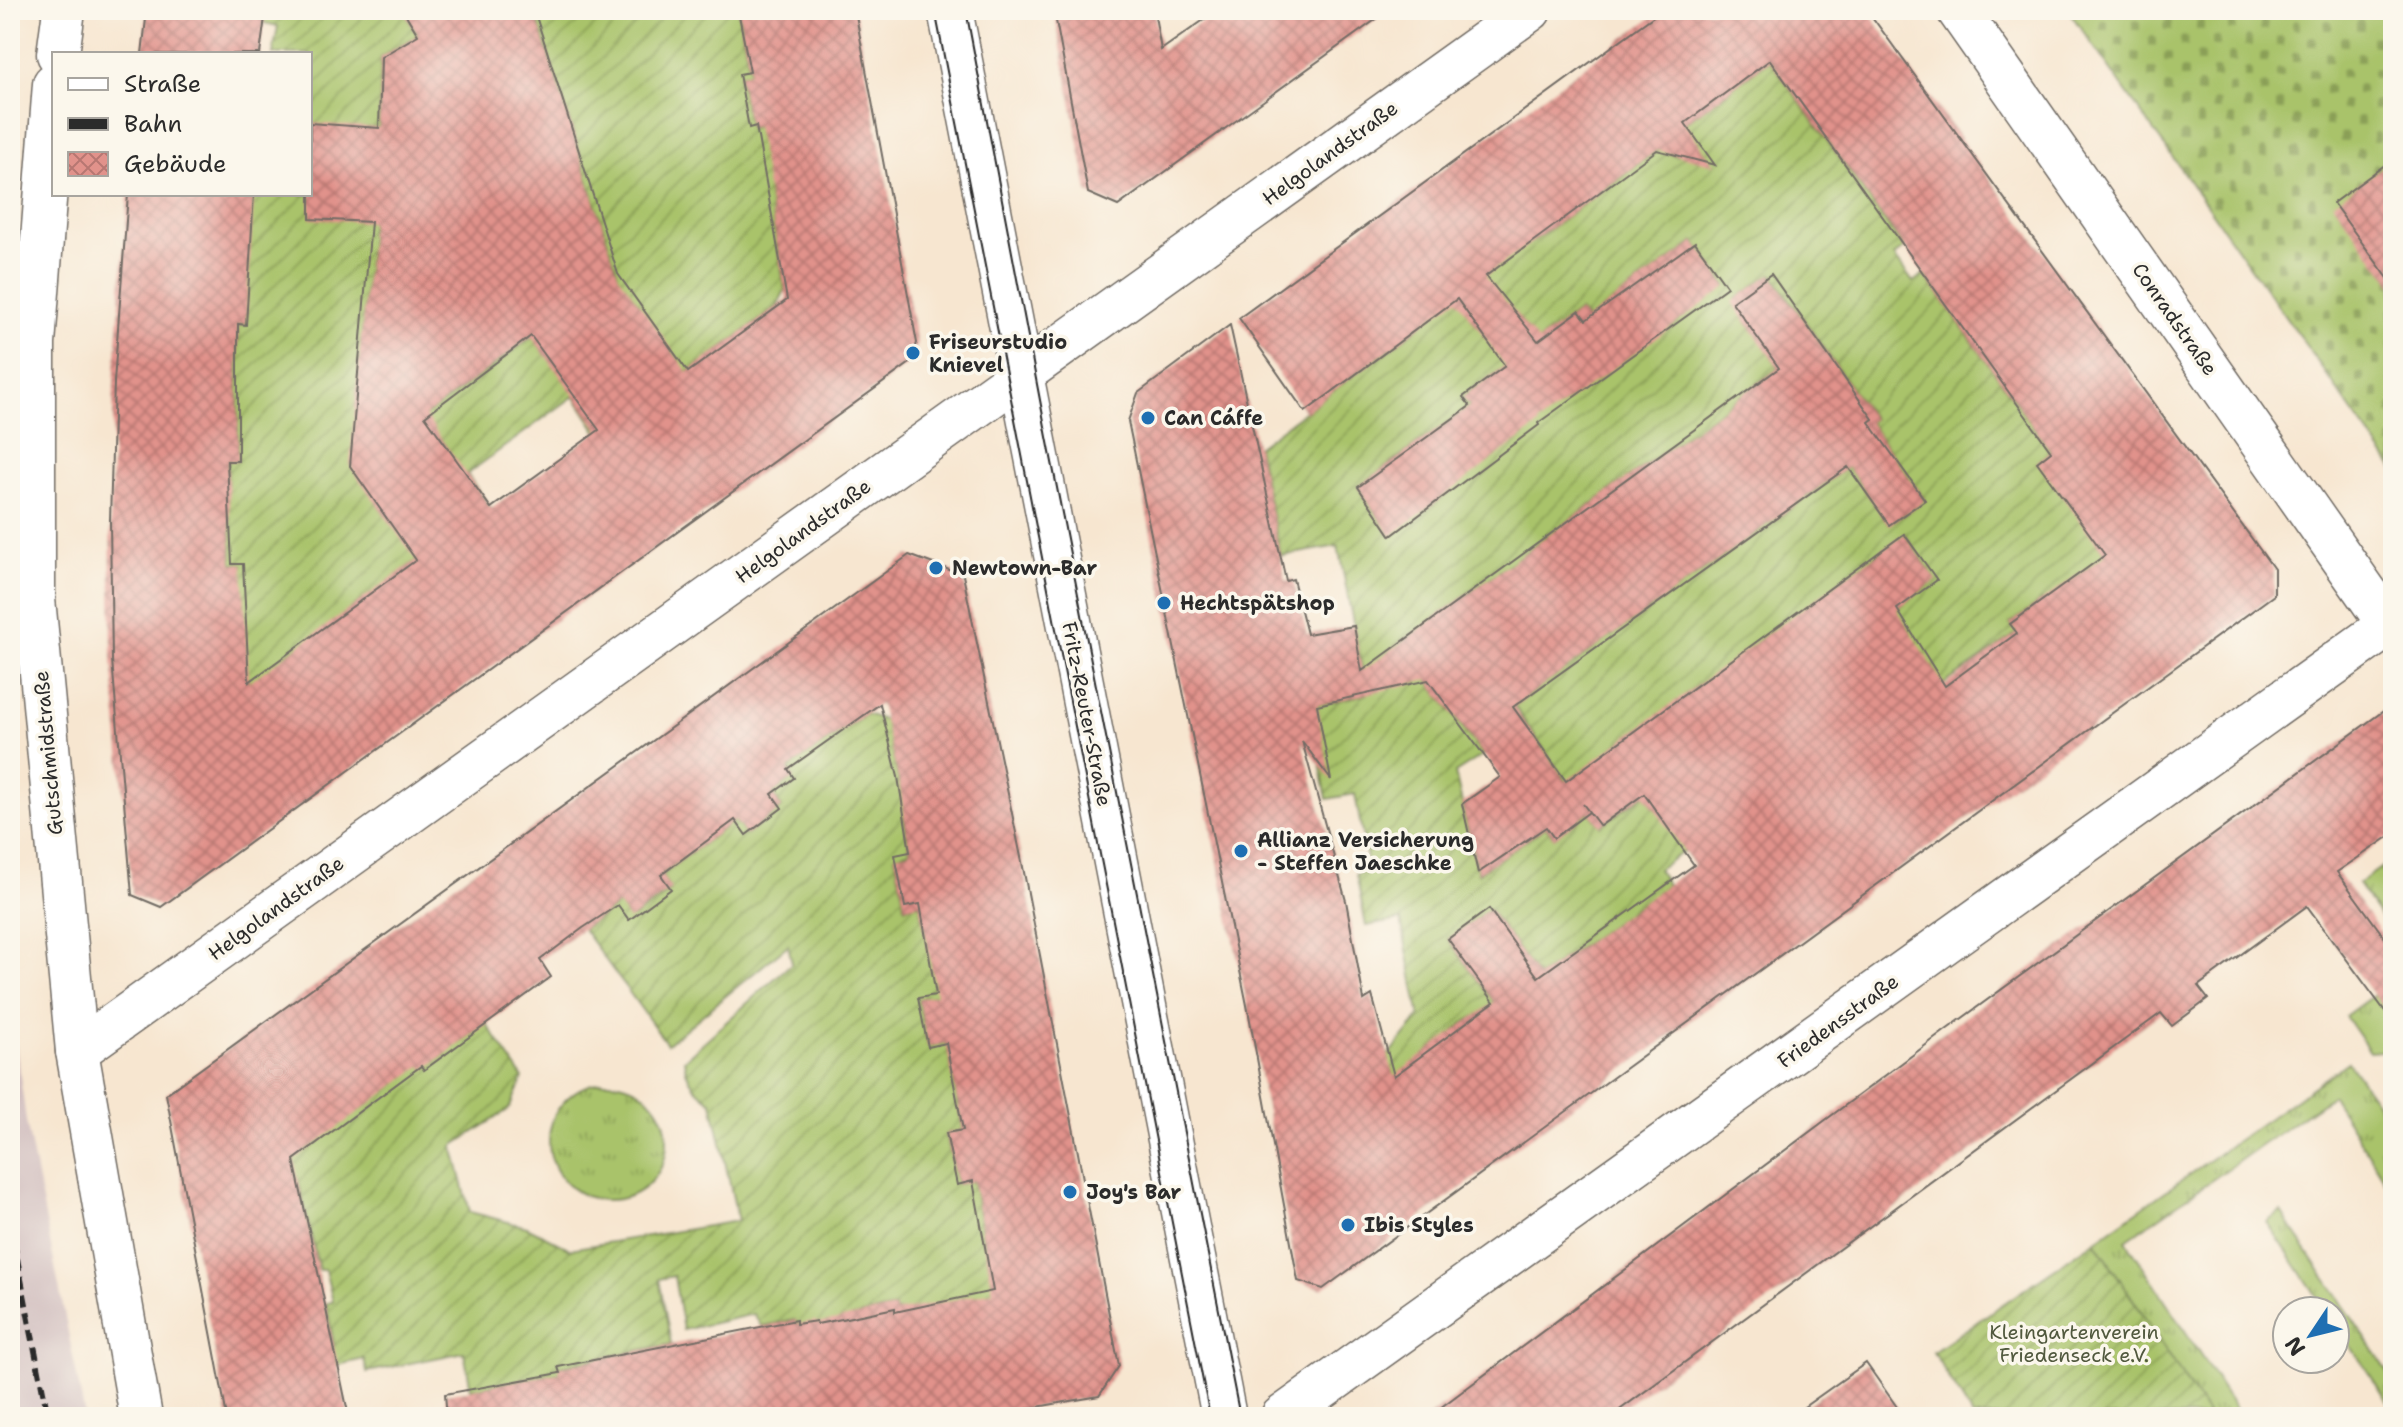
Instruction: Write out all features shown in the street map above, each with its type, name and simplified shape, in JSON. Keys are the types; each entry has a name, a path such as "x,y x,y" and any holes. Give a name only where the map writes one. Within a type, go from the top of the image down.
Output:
{"main road":[{"name":"Fritz-Reuter-Straße","path":"950,10 1224,1417"}],"street":[{"path":"58,52 64,10"},
{"name":"Helgolandstraße","path":"77,1051 1530,10"},
{"name":"Conradstraße","path":"1958,10 2392,624"},
{"name":"Gutschmidstraße","path":"52,110 34,344 34,599 77,1051 141,1417"},
{"name":"Friedensstraße","path":"1282,1417 2392,624"}],"shaded area":[{"path":"10,999 26,1121 85,1417 10,1417"}],"green space":[{"path":"266,10 403,10 418,35 381,57 379,128 312,127 312,52 273,52 278,26 264,23"},
{"path":"534,10 738,10 750,72 739,75 749,128 762,125 769,197 785,290 777,307 601,437 574,396 467,474 497,517 446,538 213,716 243,564 232,564 230,517 226,516 228,461 238,460 238,324 246,325 243,199 312,195 371,222 356,408 425,416 618,274"},
{"path":"2068,10 2393,10 2393,468"},
{"path":"1770,60 1904,248 1894,256 1913,282 1924,274 2051,451 2038,462 2136,569 2042,601 2010,624 2017,633 1973,664 1658,869 1667,885 1538,977 1489,909 1448,939 1499,1009 1468,1020 1458,1028 1442,1049 1424,1092 1364,1064 1390,1054 1420,1017 1401,920 1366,926 1356,874 1369,871 1355,794 1327,799 1309,707 1367,694 1338,546 1281,556 1257,447 1414,331 1481,271 1532,242 1663,146 1668,153 1677,156 1685,151 1685,123","holes":["1695,242 1726,286 1541,339 1579,311 1587,320","1772,274 1873,419 1869,422 1925,500 1889,524 1848,467 1514,706 1566,781 1708,749 1601,826 1589,812 1554,837 1546,827 1478,873 1455,773 1483,755 1401,643 1779,368 1736,299","1500,370 1391,535 1358,487 1470,406 1463,397","1905,534 1936,580 1829,659 1830,589"]},
{"path":"866,714 885,720 907,817 904,818 910,851 895,856 905,907 920,904 938,995 918,999 928,1046 947,1043 963,1130 946,1134 957,1184 973,1181 984,1243 1004,1285 992,1304 895,1312 894,1308 818,1329 796,1324 795,1320 761,1326 754,1314 683,1330 674,1276 659,1279 671,1344 559,1366 560,1373 471,1389 464,1352 367,1372 364,1359 321,1369 317,1348 334,1344 326,1303 333,1302 325,1270 319,1270 299,1183 285,1166 475,1007 523,1078 509,1109 453,1146 470,1212 527,1227 570,1249 738,1221 712,1102 693,1084 684,1060 792,963 788,945 667,1044 583,929 621,903 633,918 671,890 661,875 735,820 746,835 782,808 773,794 793,778 788,769"},
{"path":"2393,859 2393,913 2383,920 2358,884"},
{"path":"2393,981 2393,1052 2370,1052 2345,1016"},
{"path":"2348,1062 2393,1126 2393,1193 2332,1096 2126,1240 2241,1417 2209,1417 2095,1241"},
{"path":"608,1082 631,1086 650,1099 663,1118 667,1141 663,1164 650,1183 631,1196 608,1200 585,1196 566,1183 553,1164 549,1141 553,1118 566,1099 585,1086"},
{"path":"2281,1212 2337,1295 2316,1295 2267,1222"},
{"name":"Kleingartenverein Friedenseck e.V.","path":"2095,1241 2209,1417 1973,1417 1933,1352"},
{"path":"2351,1316 2393,1379 2393,1409 2351,1347"}],"building":[{"path":"147,10 266,10 260,52 142,52"},
{"path":"403,10 534,10 618,274 688,372 787,300 756,126 749,128 739,74 750,72 738,10 855,10 917,343 910,363 161,907 132,895 112,660 110,521 114,382 128,196 254,196 246,325 238,324 238,461 227,461 232,564 243,564 249,682 416,560 350,466 371,222 310,219 312,123 379,128 381,57 418,35","holes":["531,336 599,430 491,508 425,416"]},
{"path":"1054,10 1154,10 1161,50 1218,10 1389,10 1118,206 1088,193"},
{"path":"1662,10 1867,10 2274,569 2274,595 1323,1289 1298,1281 1249,1015 1128,421 1138,393 1230,325 1286,581 1293,579 1307,634 1354,626 1362,671 1779,368 1732,302 1771,274 1873,419 1869,422 1925,500 1889,525 1848,467 1513,707 1566,781 1904,534 1937,580 1897,609 1945,686 2017,633 2010,624 2105,555 2037,462 2051,451 1770,60 1685,123 1715,165 1657,150 1486,276 1538,341 1579,311 1586,320 1695,242 1727,287 1538,423 1391,536 1358,487 1470,406 1463,397 1505,366 1457,299 1305,412 1239,318","holes":["1428,680 1500,777 1462,804 1478,873 1546,827 1554,838 1589,812 1583,804 1600,826 1644,794 1694,865 1538,977 1489,909 1448,939 1494,1002 1394,1076 1372,995 1364,1000 1346,901 1302,741 1331,780 1317,705"]},
{"path":"2393,159 2393,285 2333,203"},
{"path":"909,555 963,575 1119,1366 1099,1396 980,1417 447,1417 445,1394 560,1373 558,1367 796,1320 796,1324 816,1321 817,1324 895,1308 895,1312 993,1291 973,1181 957,1185 946,1133 963,1130 946,1043 928,1047 918,998 936,995 920,904 905,907 895,855 910,852 898,777 880,704 788,769 794,778 772,794 782,808 746,835 735,820 661,875 671,889 629,920 618,905 583,928 540,960 551,977 424,1070 421,1066 294,1160 349,1417 227,1417 166,1094"},
{"path":"2393,704 2393,834 2337,872 2393,949 2393,1022 2307,906 2198,986 2208,999 2172,1026 2161,1013 1610,1417 1428,1417 1946,1030"},
{"path":"1866,1363 1904,1417 1790,1417"}],"tram line":[{"path":"935,10 1210,1417"},
{"path":"966,10 1240,1417"}],"railway":[{"path":"10,1223 48,1417"},
{"path":"10,1394 14,1417"}],"place":[{"name":"Friseurstudio Knievel","path":"913,353"},
{"name":"Can Cáffe","path":"1148,418"},
{"name":"Newtown-Bar","path":"936,568"},
{"name":"Hechtspätshop","path":"1164,603"},
{"name":"Allianz Versicherung - Steffen Jaeschke","path":"1241,851"},
{"name":"Joy's Bar","path":"1070,1192"},
{"name":"Ibis Styles","path":"1348,1225"}]}
